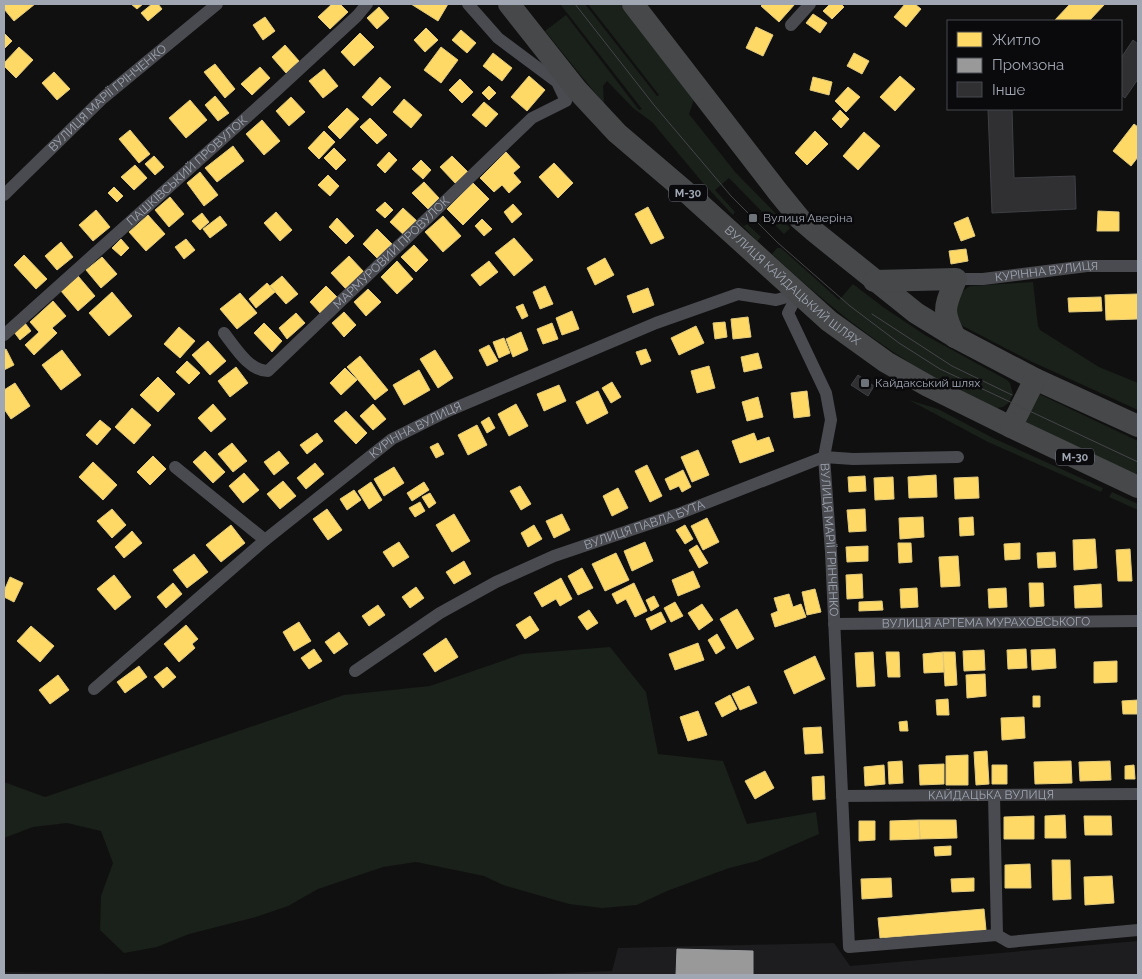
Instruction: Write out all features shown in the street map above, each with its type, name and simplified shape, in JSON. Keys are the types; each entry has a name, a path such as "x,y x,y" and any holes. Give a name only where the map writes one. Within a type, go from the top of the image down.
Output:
{"highway":[{"name":"ВУЛИЦЯ КАЙДАЦЬКИЙ ШЛЯХ","path":"509,4 577,90 617,134 692,197 829,321 886,362 928,386 1138,487"},
{"path":"633,4 800,219 874,281 916,313 955,337 1035,379 1138,426"},
{"path":"874,281 956,278 946,304 946,319 955,337"},
{"path":"1011,427 1035,379"}],"street":[{"name":"ВУЛИЦЯ МАРІЇ ГРІНЧЕНКО","path":"4,195 103,98 217,4"},
{"name":"ПАШКІВСЬКИЙ ПРОВУЛОК","path":"4,335 277,90 357,16 367,4"},
{"name":"МАРМУРОВИЙ ПРОВУЛОК","path":"224,333 250,364 261,371 268,371 532,118 566,101 558,82 498,38 468,4"},
{"path":"791,24 810,4"},
{"name":"КУРІННА ВУЛИЦЯ","path":"956,278 983,279 1087,266 1138,266"},
{"name":"КУРІННА ВУЛИЦЯ","path":"94,689 265,540 392,440 448,411 656,323 738,294 776,300 798,294"},
{"name":"ВУЛИЦЯ МАРІЇ ГРІНЧЕНКО","path":"798,294 788,312 826,393 831,420 824,457 831,552 849,947 997,935"},
{"name":"ВУЛИЦЯ ПАВЛА БУТА","path":"355,671 440,613 496,582 554,556 678,514 824,457 853,460 958,457"},
{"path":"175,466 265,540"},
{"name":"ВУЛИЦЯ АРТЕМА МУРАХОВСЬКОГО","path":"834,624 1138,621"},
{"name":"КАЙДАЦЬКА ВУЛИЦЯ","path":"842,796 1138,794"},
{"path":"994,795 997,935 1009,942 1138,930"}],"shaded area":[{"path":"560,4 585,4 657,96 659,95 588,4 621,4 694,99 689,114 736,173 790,228 784,234 729,178 715,190 735,212 733,215 744,226 747,224 761,237 757,241 703,183 652,122 633,108 607,81 603,86 604,104 545,31 566,15 639,110 642,109"},
{"path":"777,248 781,248 839,300 853,284 925,335 1007,380 1010,383 1013,394 1009,402 1003,407 997,408 910,363 869,335 829,304 772,254"},
{"path":"1033,282 1040,330 1099,367 1138,383 1138,410 1028,360 957,323 958,297 970,286"},
{"path":"1037,393 1138,441 1138,475 1024,423"},
{"path":"909,400 938,409 993,438 1103,488 1101,492 988,442"},
{"path":"1112,492 1138,504 1138,510 1109,497"},
{"path":"610,647 646,692 658,754 723,761 747,824 816,812 819,834 757,861 729,868 667,891 637,905 602,908 569,904 503,885 484,876 416,862 383,867 318,889 288,906 256,917 189,934 157,947 124,953 100,930 101,896 113,863 101,831 67,823 33,827 4,838 4,782 45,797 344,695 430,686 522,654"},
{"path":"1138,941 1138,975 512,975 612,971 618,948 834,943 850,966"},
{"path":"4,972 187,974 437,975 4,975"}],"building: Житло":[{"path":"4,4 35,4 14,21 4,9"},
{"path":"131,4 143,4 137,9"},
{"path":"152,4 158,4 162,9 148,21 141,13"},
{"path":"332,4 340,4 348,12 330,29 318,17"},
{"path":"411,4 448,4 438,21"},
{"path":"763,4 795,4 779,22 761,6"},
{"path":"830,4 841,4 844,7 832,19 823,11"},
{"path":"905,4 915,4 921,9 906,27 894,17"},
{"path":"1070,4 1105,4 1090,20 1055,20"},
{"path":"379,7 389,18 377,29 367,18"},
{"path":"813,14 827,23 820,33 806,23"},
{"path":"265,17 275,31 263,40 253,25"},
{"path":"756,27 773,35 763,56 746,48"},
{"path":"426,28 438,40 425,52 414,40"},
{"path":"461,30 476,43 467,53 452,40"},
{"path":"4,33 12,41 4,49"},
{"path":"360,33 374,47 354,66 341,52"},
{"path":"285,45 299,61 286,73 272,57"},
{"path":"19,47 33,60 16,78 4,66 4,63"},
{"path":"441,47 458,60 441,83 424,70"},
{"path":"493,53 512,68 502,81 483,66"},
{"path":"854,53 869,61 862,74 847,66"},
{"path":"215,64 235,89 225,98 204,72"},
{"path":"260,67 270,78 252,95 241,84"},
{"path":"324,69 338,86 323,98 309,81"},
{"path":"54,72 70,89 57,100 42,83"},
{"path":"529,76 545,90 527,111 511,97"},
{"path":"900,76 915,89 895,111 880,97"},
{"path":"380,77 391,87 372,106 362,97"},
{"path":"813,77 832,82 829,95 810,90"},
{"path":"460,79 473,92 462,103 449,90"},
{"path":"489,86 496,93 489,100 482,93"},
{"path":"848,87 860,97 846,112 835,101"},
{"path":"215,96 229,113 218,121 205,105"},
{"path":"291,97 305,112 289,126 276,111"},
{"path":"404,99 422,115 411,128 393,112"},
{"path":"190,100 207,120 186,138 169,118"},
{"path":"484,102 498,114 486,127 472,115"},
{"path":"347,108 359,119 340,139 328,127"},
{"path":"840,110 849,119 841,128 832,119"},
{"path":"370,118 387,135 377,144 360,127"},
{"path":"262,120 280,141 264,155 246,134"},
{"path":"1134,124 1138,127 1138,157 1131,166 1113,151"},
{"path":"130,130 150,154 139,163 119,139"},
{"path":"324,131 335,142 319,159 308,148"},
{"path":"815,131 828,144 807,165 795,153"},
{"path":"864,132 880,146 858,170 843,156"},
{"path":"233,146 244,161 217,182 205,168"},
{"path":"334,148 346,160 336,170 324,158"},
{"path":"389,152 397,160 385,173 377,165"},
{"path":"506,152 520,167 513,173 521,182 509,193 502,185 494,192 480,178"},
{"path":"154,156 164,167 155,175 145,164"},
{"path":"452,156 468,172 456,184 440,167"},
{"path":"421,160 431,170 423,179 412,169"},
{"path":"554,163 573,183 558,198 539,177"},
{"path":"135,165 147,178 134,190 121,177"},
{"path":"200,172 218,195 204,206 187,183"},
{"path":"328,175 339,186 330,196 318,185"},
{"path":"424,182 439,198 428,209 412,193"},
{"path":"473,183 489,199 463,225 447,209"},
{"path":"114,187 123,196 117,202 108,193"},
{"path":"170,197 184,214 169,227 155,210"},
{"path":"385,202 393,210 385,218 376,210"},
{"path":"513,204 522,214 512,223 504,212"},
{"path":"648,207 664,238 651,244 635,214"},
{"path":"403,208 418,222 405,236 390,222"},
{"path":"96,210 110,227 93,241 79,225"},
{"path":"1098,211 1119,212 1119,231 1097,231"},
{"path":"276,212 292,230 280,241 264,223"},
{"path":"202,213 209,222 200,230 192,221"},
{"path":"148,215 165,234 146,251 129,232"},
{"path":"220,216 227,225 210,238 203,229"},
{"path":"443,216 461,236 443,252 425,232"},
{"path":"968,217 975,236 961,241 954,223"},
{"path":"337,218 354,236 346,244 329,227"},
{"path":"482,219 492,229 484,236 475,226"},
{"path":"377,229 392,244 377,258 363,244"},
{"path":"514,238 533,260 514,276 495,253"},
{"path":"121,239 129,248 121,256 112,248"},
{"path":"186,239 195,250 184,259 175,247"},
{"path":"61,242 73,257 57,270 45,256"},
{"path":"414,245 428,260 416,272 401,257"},
{"path":"966,249 968,261 951,264 949,251"},
{"path":"24,255 47,279 36,289 14,265"},
{"path":"349,256 364,272 346,289 331,273"},
{"path":"102,257 117,274 101,288 86,270"},
{"path":"605,258 614,275 595,285 587,268"},
{"path":"397,261 413,279 397,294 381,277"},
{"path":"489,261 498,272 480,286 471,275"},
{"path":"78,276 95,296 78,311 61,291"},
{"path":"282,276 298,294 286,304 270,286"},
{"path":"267,283 275,292 256,308 249,299"},
{"path":"326,286 338,298 321,314 310,302"},
{"path":"545,286 553,304 540,309 533,292"},
{"path":"648,288 654,305 633,313 627,296"},
{"path":"368,289 381,302 366,316 354,302"},
{"path":"112,292 132,316 109,336 89,313"},
{"path":"240,293 257,313 237,329 220,309"},
{"path":"1138,294 1138,319 1106,320 1105,295"},
{"path":"1101,297 1102,311 1069,312 1068,298"},
{"path":"53,301 66,316 52,328 57,333 34,355 25,345 39,332 30,322"},
{"path":"523,304 528,316 522,319 516,307"},
{"path":"572,311 579,329 562,335 556,318"},
{"path":"344,312 356,325 344,337 332,323"},
{"path":"296,313 305,323 287,339 279,328"},
{"path":"748,317 751,337 733,339 731,319"},
{"path":"725,322 727,337 715,339 713,323"},
{"path":"25,323 31,331 20,340 14,332"},
{"path":"264,323 282,341 272,352 254,333"},
{"path":"552,323 558,339 543,344 537,329"},
{"path":"696,326 704,343 679,355 671,338"},
{"path":"179,327 195,341 180,358 164,344"},
{"path":"521,332 528,350 513,357 506,339"},
{"path":"504,338 510,353 499,358 493,342"},
{"path":"208,341 226,361 210,375 192,355"},
{"path":"489,345 498,361 487,366 479,350"},
{"path":"6,349 14,365 4,370 4,350"},
{"path":"646,349 651,361 641,365 636,352"},
{"path":"62,350 81,375 61,390 42,365"},
{"path":"435,350 453,378 438,388 420,359"},
{"path":"758,353 762,368 744,372 741,357"},
{"path":"360,356 388,390 375,400 347,367"},
{"path":"187,361 200,373 189,384 176,372"},
{"path":"709,366 715,388 697,393 691,371"},
{"path":"236,367 248,383 230,397 218,381"},
{"path":"345,368 357,380 341,395 330,383"},
{"path":"419,370 430,390 404,405 393,385"},
{"path":"158,377 175,394 158,412 140,395"},
{"path":"612,382 621,397 611,403 602,388"},
{"path":"15,383 30,406 11,419 4,409 4,390"},
{"path":"559,385 566,401 544,411 537,394"},
{"path":"598,391 608,413 587,424 576,402"},
{"path":"807,391 810,416 794,418 791,393"},
{"path":"758,397 763,417 747,421 742,402"},
{"path":"213,404 226,419 211,432 198,418"},
{"path":"373,404 386,419 373,430 360,416"},
{"path":"516,404 528,426 509,436 498,414"},
{"path":"132,408 151,425 134,444 115,427"},
{"path":"346,411 367,433 356,444 334,421"},
{"path":"489,417 495,428 487,433 481,422"},
{"path":"100,420 111,429 97,445 86,435"},
{"path":"477,425 487,445 468,455 458,435"},
{"path":"317,433 323,441 307,454 300,445"},
{"path":"754,433 757,441 769,437 774,451 740,463 732,441"},
{"path":"232,443 247,461 233,472 218,454"},
{"path":"438,443 444,454 436,458 430,447"},
{"path":"698,450 709,475 692,482 681,457"},
{"path":"205,451 225,472 213,483 193,462"},
{"path":"279,451 289,463 274,475 264,462"},
{"path":"153,456 166,469 150,485 137,472"},
{"path":"93,462 117,485 103,500 79,477"},
{"path":"315,463 324,474 306,489 297,478"},
{"path":"647,465 662,496 650,502 635,471"},
{"path":"394,467 404,483 384,496 374,479"},
{"path":"683,470 691,487 682,492 679,486 670,490 665,479"},
{"path":"244,473 259,490 243,503 229,486"},
{"path":"936,475 937,497 909,498 908,477"},
{"path":"865,476 866,491 849,492 848,477"},
{"path":"893,477 894,499 875,500 874,478"},
{"path":"978,477 979,498 955,499 954,478"},
{"path":"283,481 296,496 280,509 267,494"},
{"path":"371,482 382,500 369,509 358,491"},
{"path":"424,482 429,490 412,501 407,493"},
{"path":"520,486 531,504 521,510 510,491"},
{"path":"618,488 628,508 612,516 603,496"},
{"path":"354,490 361,500 347,510 340,499"},
{"path":"430,493 436,503 429,508 422,497"},
{"path":"420,502 425,511 415,517 409,508"},
{"path":"112,509 126,525 112,538 97,521"},
{"path":"327,509 342,530 328,540 313,519"},
{"path":"865,509 866,531 849,532 847,510"},
{"path":"454,514 470,541 452,552 436,525"},
{"path":"562,514 570,530 554,538 546,521"},
{"path":"923,517 924,537 900,539 899,518"},
{"path":"973,517 974,535 960,536 959,518"},
{"path":"707,518 719,542 703,550 691,526"},
{"path":"231,525 245,543 221,562 206,545"},
{"path":"534,525 542,539 528,547 521,533"},
{"path":"685,525 693,539 685,544 676,530"},
{"path":"132,531 142,543 124,558 115,547"},
{"path":"1095,539 1097,568 1074,570 1073,540"},
{"path":"399,542 409,557 393,567 383,552"},
{"path":"645,542 653,561 632,571 624,551"},
{"path":"898,543 911,543 912,562 899,563"},
{"path":"1020,543 1020,559 1005,560 1004,544"},
{"path":"697,545 708,563 699,568 689,550"},
{"path":"868,546 868,561 847,562 846,547"},
{"path":"1130,549 1132,581 1118,581 1116,550"},
{"path":"1055,552 1056,567 1038,568 1037,553"},
{"path":"616,553 629,580 605,591 592,564"},
{"path":"194,554 208,572 187,588 173,570"},
{"path":"958,556 960,586 941,587 939,557"},
{"path":"464,561 471,574 454,584 446,572"},
{"path":"582,568 593,588 578,595 568,576"},
{"path":"693,571 700,587 678,596 672,580"},
{"path":"862,574 863,598 847,599 846,575"},
{"path":"114,575 131,597 115,610 97,589"},
{"path":"10,577 23,583 14,602 4,597 4,591"},
{"path":"561,578 572,599 560,606 556,599 542,607 534,593"},
{"path":"173,583 182,594 166,608 157,597"},
{"path":"634,583 647,611 635,617 626,599 617,604 612,594"},
{"path":"1029,583 1043,583 1044,606 1030,607"},
{"path":"1101,584 1102,607 1075,608 1074,586"},
{"path":"416,587 424,598 410,608 402,597"},
{"path":"917,588 918,607 901,608 900,589"},
{"path":"1006,588 1007,607 989,608 988,589"},
{"path":"815,589 821,612 807,615 802,592"},
{"path":"789,594 793,607 801,604 806,617 775,627 771,614 778,611 774,598"},
{"path":"654,596 659,606 651,611 646,600"},
{"path":"882,601 883,610 859,611 859,602"},
{"path":"675,602 683,616 671,622 664,608"},
{"path":"702,604 713,620 699,630 688,613"},
{"path":"378,605 385,615 369,626 362,616"},
{"path":"737,609 754,639 737,649 720,619"},
{"path":"589,610 598,623 587,630 578,617"},
{"path":"661,612 666,622 651,630 646,619"},
{"path":"530,616 539,630 525,639 516,625"},
{"path":"299,622 311,641 294,651 283,632"},
{"path":"186,625 198,639 192,644 195,648 179,662 164,644"},
{"path":"31,626 54,646 40,662 17,641"},
{"path":"339,632 348,644 334,654 325,642"},
{"path":"717,634 725,648 716,654 708,640"},
{"path":"446,638 458,657 435,672 423,654"},
{"path":"698,643 704,660 675,670 669,654"},
{"path":"314,649 322,661 309,669 301,658"},
{"path":"1026,649 1027,668 1008,669 1007,650"},
{"path":"1055,649 1056,668 1032,670 1031,650"},
{"path":"984,650 985,670 964,671 963,651"},
{"path":"873,652 875,686 857,687 855,653"},
{"path":"886,652 899,652 900,677 888,677"},
{"path":"943,652 944,672 924,673 923,654"},
{"path":"943,652 955,652 957,685 945,686"},
{"path":"815,656 825,679 794,694 784,671"},
{"path":"1117,661 1117,682 1094,683 1094,662"},
{"path":"139,666 147,677 125,693 117,682"},
{"path":"167,667 176,677 163,688 154,677"},
{"path":"985,674 986,696 967,698 966,675"},
{"path":"58,675 69,690 50,704 39,690"},
{"path":"749,686 757,703 740,710 732,694"},
{"path":"730,695 737,709 722,717 715,703"},
{"path":"1033,696 1040,696 1040,707 1033,707"},
{"path":"948,699 949,715 937,715 936,700"},
{"path":"1138,700 1138,714 1123,714 1122,701"},
{"path":"698,711 707,735 688,741 680,717"},
{"path":"1024,717 1025,738 1002,740 1001,718"},
{"path":"907,721 908,731 900,731 899,722"},
{"path":"821,727 823,753 805,754 803,728"},
{"path":"987,751 989,784 976,785 974,752"},
{"path":"968,755 968,785 946,785 946,756"},
{"path":"902,761 903,783 889,784 888,762"},
{"path":"1071,761 1072,783 1035,784 1034,762"},
{"path":"1110,761 1111,780 1080,781 1079,762"},
{"path":"944,764 944,784 920,785 919,765"},
{"path":"884,765 885,784 865,786 864,767"},
{"path":"992,765 1007,765 1007,784 992,784"},
{"path":"1134,765 1135,779 1125,779 1125,766"},
{"path":"765,771 774,788 755,799 745,781"},
{"path":"824,776 825,799 813,800 812,777"},
{"path":"1065,815 1066,838 1045,838 1045,816"},
{"path":"1034,816 1034,839 1004,839 1004,817"},
{"path":"1084,816 1111,816 1112,835 1085,835"},
{"path":"919,820 956,820 957,838 920,839"},
{"path":"919,820 920,839 890,840 890,821"},
{"path":"859,821 875,821 875,840 859,841"},
{"path":"951,846 951,855 935,856 934,847"},
{"path":"1052,860 1070,860 1071,899 1053,900"},
{"path":"1030,864 1031,888 1005,888 1005,865"},
{"path":"1112,876 1114,903 1085,905 1084,877"},
{"path":"891,878 892,897 862,899 861,879"},
{"path":"974,878 974,891 952,892 951,879"},
{"path":"984,909 986,930 880,938 878,918"}],"building: Промзона":[{"path":"677,949 753,951 753,975 676,975"}],"building: Інше":[{"path":"1133,40 1138,44 1138,79 1125,98 1122,96 1122,56"},
{"path":"988,110 1012,110 1014,178 1075,176 1076,209 992,213"},
{"path":"858,375 874,386 868,396 851,385"}],"tram line":[{"path":"575,4 654,105 731,196 778,243 850,306 899,343 940,369 1138,462"},
{"path":"872,314 952,366 1012,395"}],"place":[{"name":"Вулиця Аверіна","path":"753,218"},
{"name":"Кайдакський шлях","path":"865,383"}]}
